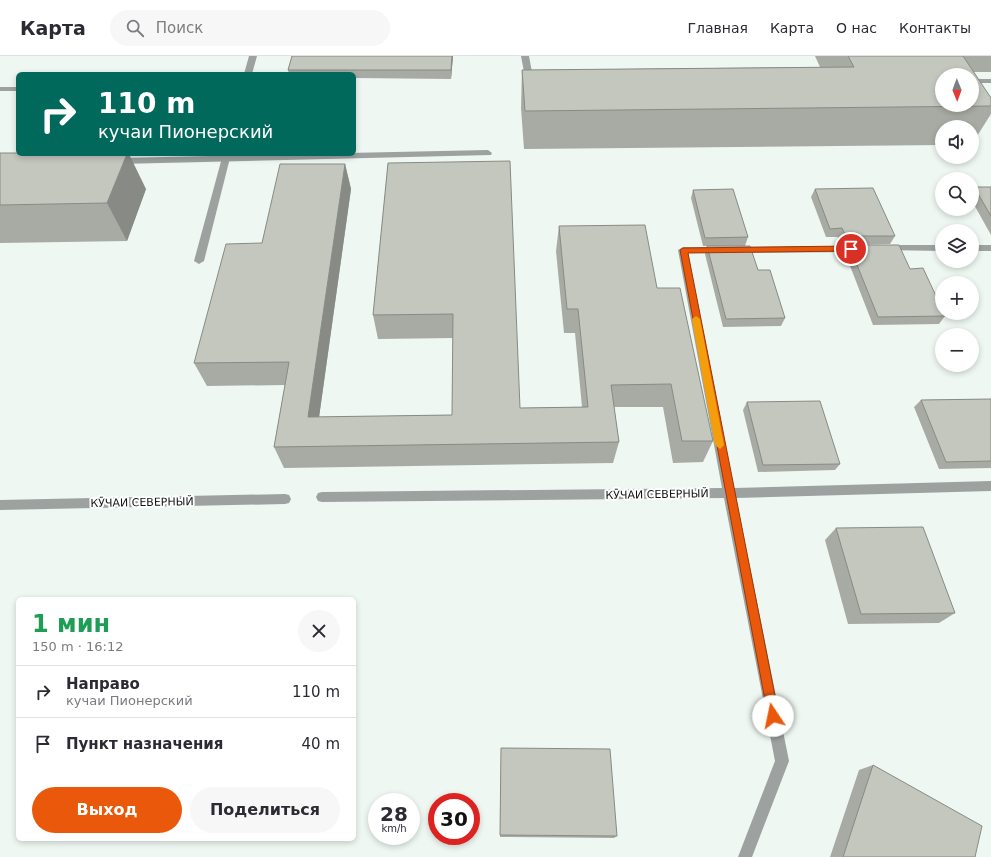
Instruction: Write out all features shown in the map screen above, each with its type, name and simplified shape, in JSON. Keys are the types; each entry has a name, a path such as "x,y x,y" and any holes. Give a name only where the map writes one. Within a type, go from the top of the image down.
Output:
{"street":[{"path":"249,72 253,56"},
{"path":"525,56 530,86 538,85"},
{"path":"979,81 991,81"},
{"path":"0,89 16,89"},
{"path":"356,155 488,153"},
{"path":"109,162 292,156"},
{"path":"199,261 227,157"},
{"path":"745,857 782,760 683,250 935,248"},
{"path":"979,248 991,248"},
{"name":"КӮЧАИ СЕВЕРНЫЙ","path":"322,498 729,493 991,486"},
{"name":"КӮЧАИ СЕВЕРНЫЙ","path":"0,505 285,499"}],"building":[{"path":"292,56 452,56 451,70 288,70"},
{"path":"848,56 963,56 971,68 935,68 935,107 525,111 522,70 854,67"},
{"path":"979,80 991,98 991,106 979,106"},
{"path":"0,153 16,153 16,156 126,156 107,203 0,205"},
{"path":"510,161 520,408 588,407 578,309 567,309 559,226 645,225 657,288 680,288 713,441 682,441 671,384 611,385 619,442 274,447 289,362 194,363 226,244 262,243 280,164 345,164 308,417 452,415 453,314 373,315 388,163"},
{"path":"979,187 991,187 991,216 979,196"},
{"path":"873,188 895,236 846,236 842,228 830,229 815,189"},
{"path":"733,189 748,237 705,238 693,190"},
{"path":"849,245 899,245 910,269 923,268 935,294 935,316 878,317"},
{"path":"707,246 750,246 758,270 770,270 785,318 726,319"},
{"path":"991,399 991,461 946,462 921,400"},
{"path":"820,401 840,464 763,465 747,402"},
{"path":"923,527 955,613 861,614 836,528"},
{"path":"501,748 610,749 617,836 500,835"},
{"path":"873,765 982,826 975,857 843,857"}],"slow traffic":[{"path":"696,319 720,445"}],"route":[{"path":"773,716 683,250 851,249"}]}
